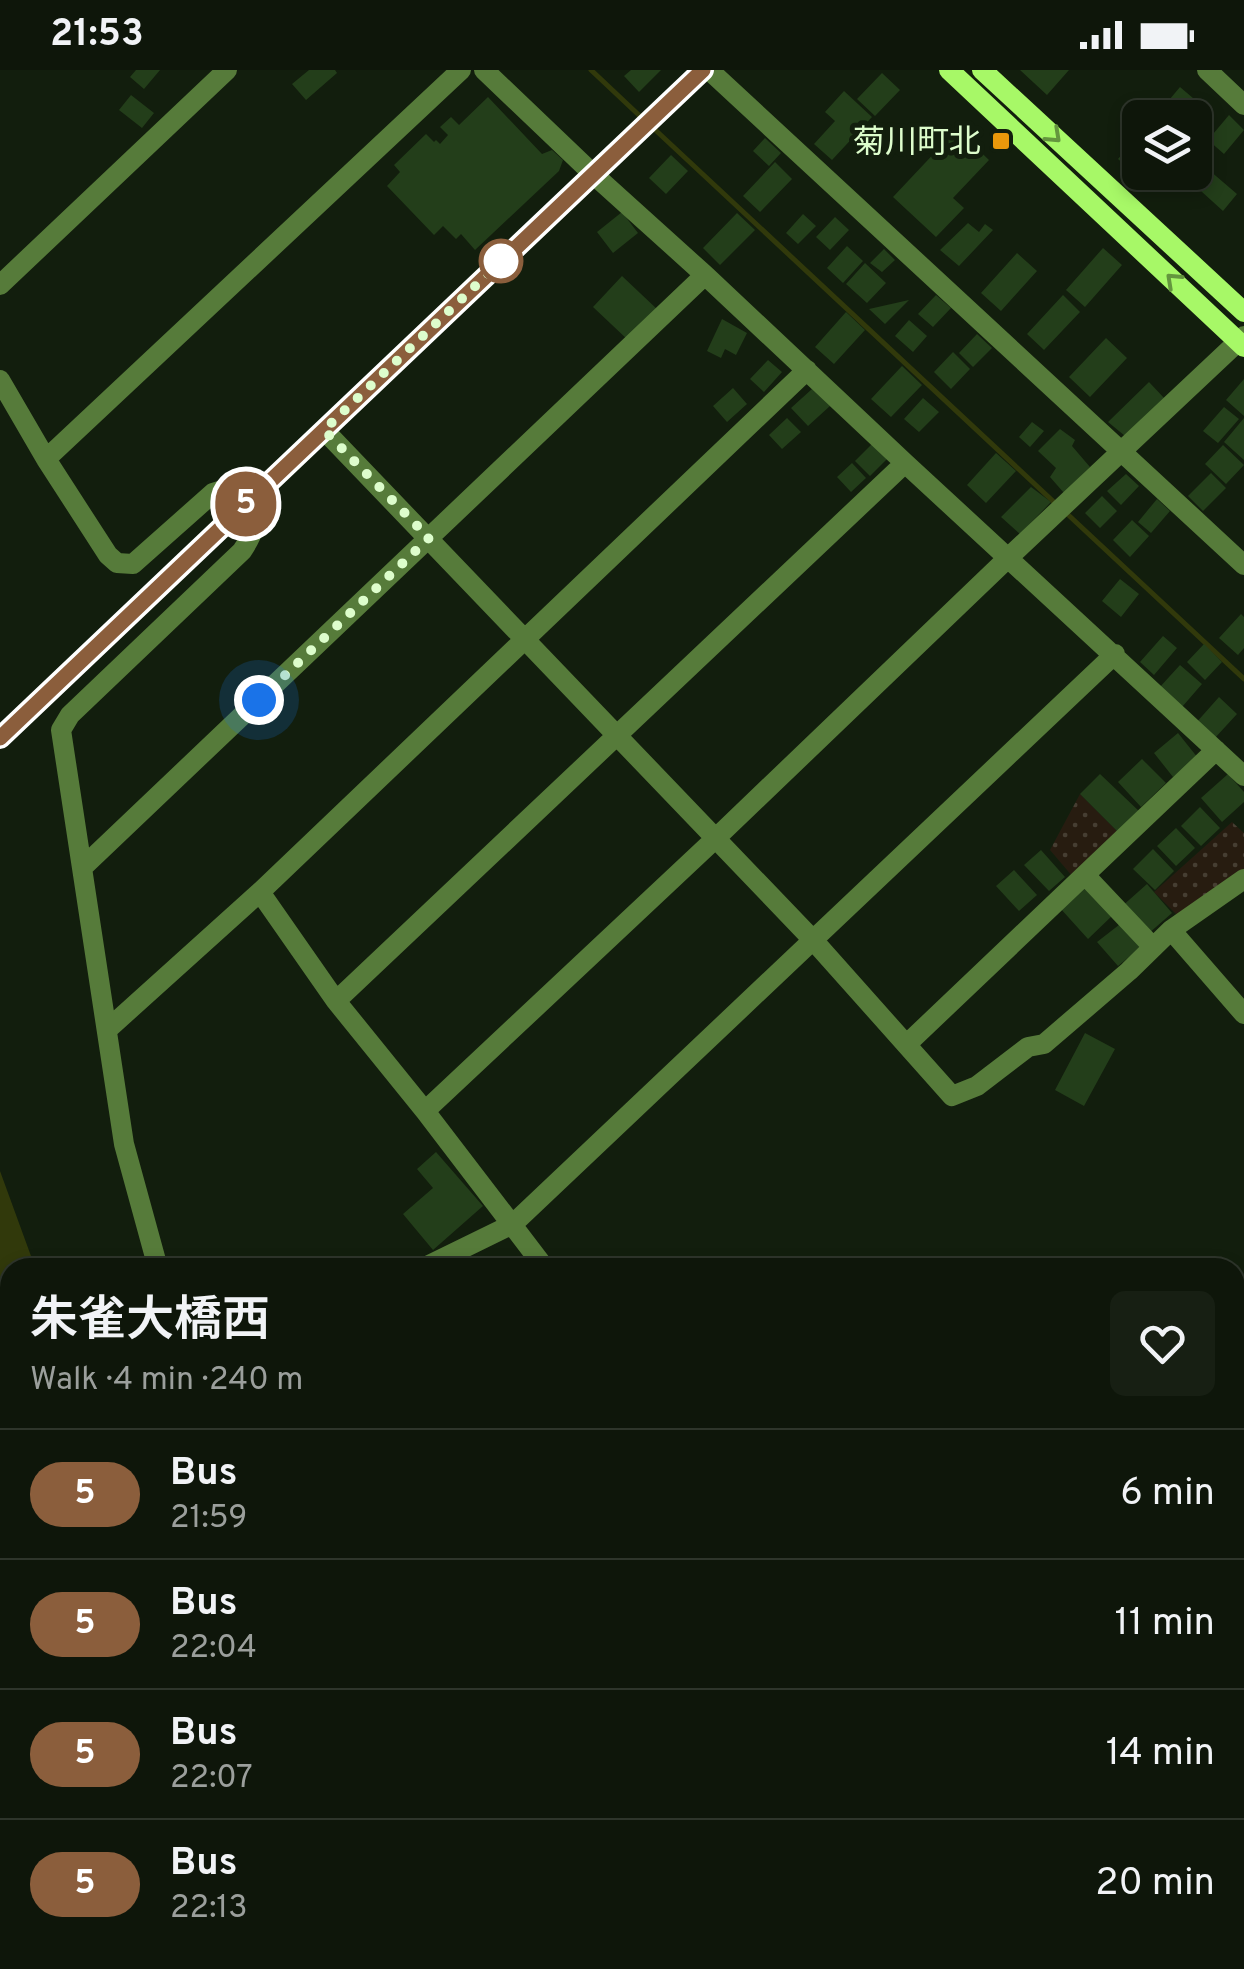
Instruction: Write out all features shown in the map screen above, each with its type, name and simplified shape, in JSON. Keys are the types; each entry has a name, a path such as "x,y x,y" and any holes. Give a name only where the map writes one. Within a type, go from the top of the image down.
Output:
{"street":[{"path":"0,285 227,70"},
{"path":"46,459 461,70"},
{"path":"484,70 1244,776"},
{"path":"0,738 706,70 1244,565"},
{"path":"425,1111 1008,557 1242,341 948,70"},
{"path":"982,70 1244,312"},
{"path":"1207,70 1244,104"},
{"path":"82,868 705,275"},
{"path":"108,1029 260,892 806,370"},
{"path":"0,380 46,459 117,563 133,564 213,492 230,487 256,494"},
{"path":"324,430 814,940 952,1096 977,1086 1028,1047 1044,1044 1171,930 1244,879"},
{"path":"336,1001 904,462"},
{"path":"155,1258 124,1144 61,730 70,715 242,551 254,534 258,516 256,494"},
{"path":"443,1258 513,1224 1114,654"},
{"path":"907,1044 1216,750"},
{"path":"1085,874 1153,947"},
{"path":"260,892 336,1001 538,1258"},
{"path":"1171,930 1244,1014"}],"shaded area":[{"path":"1080,794 1119,833 1073,877 1050,850"},
{"path":"1232,822 1244,833 1244,870 1178,916 1154,892"},
{"path":"0,1171 32,1258 0,1258"}],"building":[{"path":"136,70 160,70 144,89 130,77"},
{"path":"309,70 337,73 306,100 292,84"},
{"path":"631,70 661,70 639,92 624,76"},
{"path":"1020,70 1069,70 1047,95"},
{"path":"882,73 900,90 875,116 857,99"},
{"path":"1180,87 1195,100 1169,100"},
{"path":"844,91 872,117 832,160 814,144 835,121 825,112"},
{"path":"131,95 154,113 142,128 119,110"},
{"path":"488,97 542,154 552,150 563,160 559,171 475,250 461,234 456,239 443,226 434,235 387,186 400,172 394,165 426,134 440,144 448,135 440,127 451,117 459,125"},
{"path":"1229,115 1244,130 1224,154 1212,144 1212,135"},
{"path":"957,129 989,160 953,198 964,208 936,237 893,197"},
{"path":"765,138 781,153 769,166 753,151"},
{"path":"671,155 688,171 666,194 649,178"},
{"path":"775,162 792,179 760,212 743,196"},
{"path":"1212,173 1237,194 1223,211 1200,190 1212,190"},
{"path":"622,212 638,233 613,253 597,232"},
{"path":"737,213 755,230 720,265 703,248"},
{"path":"803,214 816,226 798,244 786,233"},
{"path":"835,217 849,230 830,250 816,237"},
{"path":"968,223 979,232 985,224 993,230 959,266 940,250"},
{"path":"847,246 863,261 843,283 827,268"},
{"path":"1103,248 1122,265 1085,307 1066,290"},
{"path":"884,249 895,260 882,272 870,263"},
{"path":"1017,253 1037,271 1001,311 981,293"},
{"path":"865,263 886,283 867,303 846,284"},
{"path":"622,276 658,310 629,341 593,307"},
{"path":"936,295 951,308 933,327 918,314"},
{"path":"1063,295 1080,312 1044,350 1027,334"},
{"path":"909,300 885,324 869,309"},
{"path":"846,312 865,330 834,364 815,347"},
{"path":"722,319 747,333 736,355 725,349 721,358 707,351"},
{"path":"909,320 927,336 913,352 895,336"},
{"path":"977,334 992,348 973,367 959,353"},
{"path":"1106,338 1127,358 1090,397 1069,377"},
{"path":"953,352 970,369 951,389 934,372"},
{"path":"768,360 782,372 764,392 750,379"},
{"path":"902,366 922,385 891,417 871,399"},
{"path":"1244,379 1244,416 1226,400"},
{"path":"1149,382 1165,399 1125,436 1108,422"},
{"path":"733,388 747,404 727,422 713,406"},
{"path":"812,389 830,406 808,426 791,408"},
{"path":"923,398 939,412 919,432 904,419"},
{"path":"1224,407 1239,419 1218,443 1203,431"},
{"path":"787,418 801,432 782,449 769,435"},
{"path":"1244,418 1244,460 1224,442"},
{"path":"1032,422 1044,431 1030,447 1019,437"},
{"path":"1060,429 1075,440 1072,446 1090,467 1064,493 1050,477 1056,468 1038,451"},
{"path":"872,444 887,459 870,476 855,461"},
{"path":"1223,445 1244,465 1226,484 1205,464"},
{"path":"996,453 1016,471 986,503 967,485"},
{"path":"852,463 866,478 851,492 837,477"},
{"path":"1211,473 1226,488 1203,511 1188,496"},
{"path":"1126,474 1139,486 1121,505 1107,491"},
{"path":"1031,487 1051,502 1020,534 1001,517"},
{"path":"1102,496 1117,511 1100,528 1085,513"},
{"path":"1157,499 1170,511 1151,533 1138,522"},
{"path":"1132,520 1149,536 1130,557 1113,540"},
{"path":"1120,579 1139,594 1121,617 1102,601"},
{"path":"1241,614 1244,648 1238,655 1219,638"},
{"path":"1163,636 1177,648 1154,675 1140,662"},
{"path":"1204,644 1222,662 1205,680 1187,662"},
{"path":"1180,665 1202,684 1182,707 1159,688"},
{"path":"1219,697 1237,714 1214,739 1195,724"},
{"path":"1178,733 1198,758 1173,777 1154,753"},
{"path":"1142,759 1166,783 1141,807 1118,782"},
{"path":"1100,774 1141,813 1119,833 1080,794"},
{"path":"1228,774 1244,792 1244,802 1222,822 1201,798"},
{"path":"1200,807 1220,828 1201,846 1181,826"},
{"path":"1176,828 1195,848 1176,866 1157,846"},
{"path":"1153,849 1174,871 1155,890 1133,869"},
{"path":"1041,850 1065,877 1049,891 1024,865"},
{"path":"1014,870 1037,895 1019,911 996,886"},
{"path":"1084,882 1114,914 1088,939 1060,908"},
{"path":"1147,884 1172,913 1148,934 1120,908"},
{"path":"1124,921 1145,944 1118,966 1097,942"},
{"path":"1085,1033 1115,1049 1084,1106 1055,1090"},
{"path":"436,1152 483,1206 433,1250 403,1214 433,1188 417,1169"}],"waterway":[{"path":"591,70 642,118"},
{"path":"650,125 1055,503"},
{"path":"1063,510 1244,679"}],"bus line":[{"name":"5","path":"0,738 703,70"}],"place":[{"name":"菊川町北","path":"1001,141"}],"route":[{"path":"259,700 429,538 324,430 512,251 501,261"}]}
